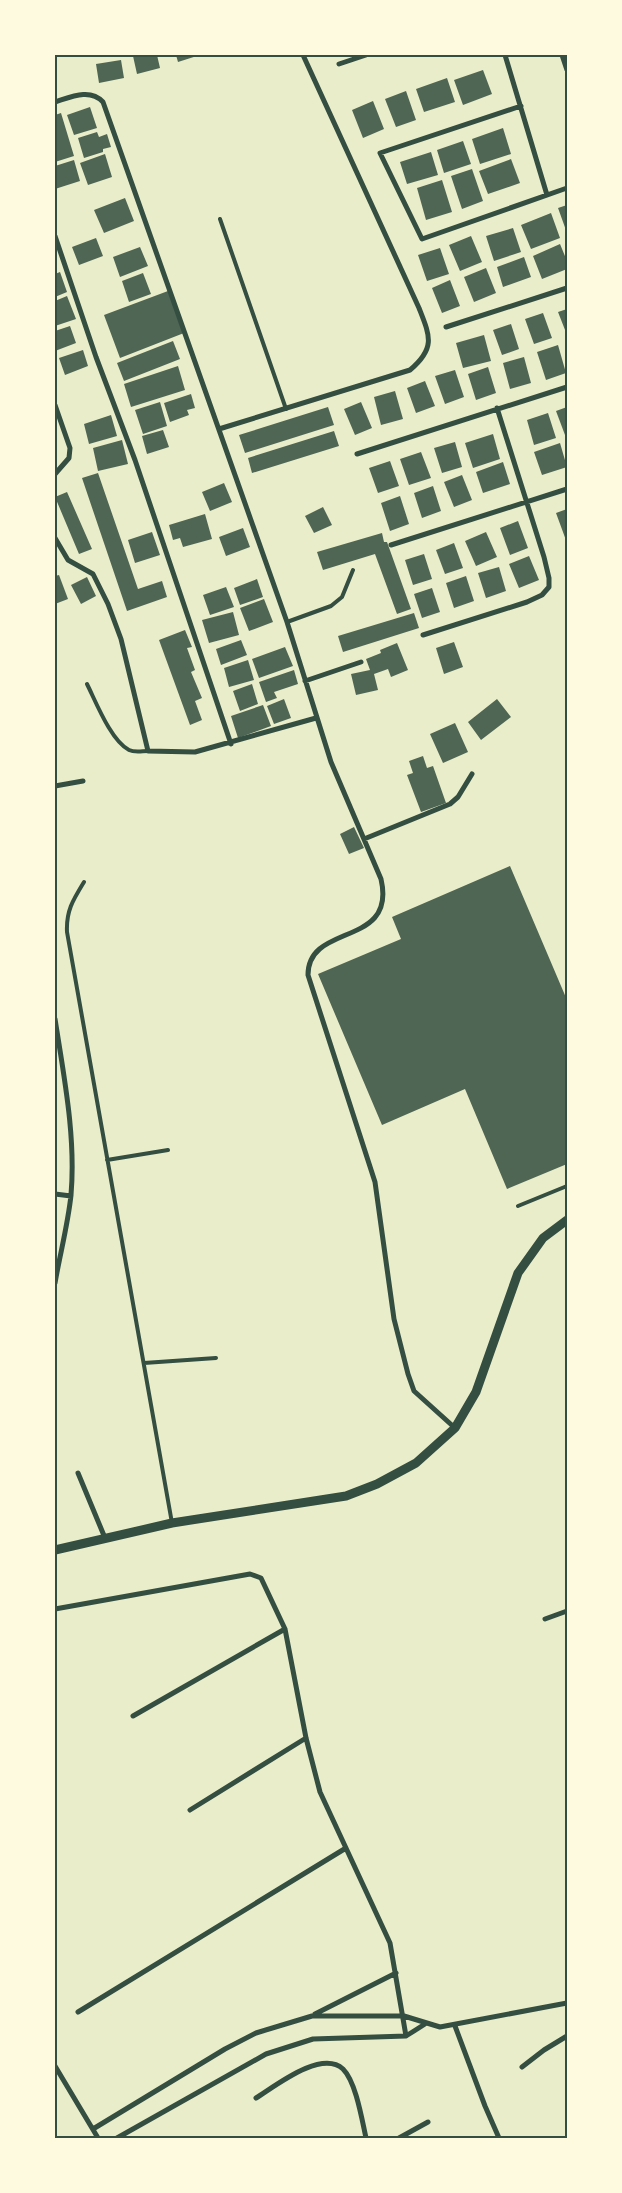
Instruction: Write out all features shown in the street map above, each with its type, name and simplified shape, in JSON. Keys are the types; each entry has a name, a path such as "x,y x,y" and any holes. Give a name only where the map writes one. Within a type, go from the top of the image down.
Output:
{"street":[{"path":"219,429 410,370 421,360 428,348 429,336 303,55"},
{"path":"339,64 366,55"},
{"path":"505,55 547,195"},
{"path":"562,55 567,70"},
{"path":"55,102 85,94 98,96 104,102 287,622 331,762 384,892 383,901 377,915 368,925 318,949 308,964 308,975 374,1182 394,1319 408,1374 414,1391 455,1428"},
{"path":"521,106 380,153 422,239 567,188"},
{"path":"55,236 96,357 138,469 231,744"},
{"path":"446,327 567,288"},
{"path":"357,454 567,387"},
{"path":"55,405 70,448 69,458 55,474"},
{"path":"423,634 527,602 542,595 549,587 544,557 497,408"},
{"path":"391,545 567,489"},
{"path":"55,538 68,560 92,574 108,604 121,639 148,751 195,752 231,744 316,718"},
{"path":"305,681 361,662"},
{"path":"364,839 450,804 458,797 472,774"},
{"path":"55,786 83,781"},
{"path":"55,1020 68,1106 71,1196 55,1283"},
{"path":"55,1194 71,1196"},
{"path":"55,1550 172,1523 346,1496 377,1484 416,1463 455,1428 476,1392 518,1273 543,1238 567,1220"},
{"path":"78,1473 105,1538"},
{"path":"55,1608 250,1574 261,1578 284,1629 306,1738 320,1792 390,1943 406,2036"},
{"path":"545,1619 567,1611"},
{"path":"133,1716 284,1629"},
{"path":"190,1810 306,1738"},
{"path":"78,2012 346,1848"},
{"path":"93,2129 248,2037 312,2016 396,1973"},
{"path":"312,2016 404,2016 425,2024 440,2027 455,2026 567,2002"},
{"path":"117,2138 266,2054 313,2039 406,2036 425,2024"},
{"path":"455,2026 499,2138"},
{"path":"522,2067 544,2050 567,2036"},
{"path":"256,2098 300,2070 327,2064 337,2065 344,2070 354,2090 366,2138"},
{"path":"55,2066 98,2138"},
{"path":"399,2138 428,2122"}],"lane":[{"path":"220,219 286,409"},
{"path":"287,622 331,606 342,597 353,570"},
{"path":"86,684 114,736 121,744 129,750 148,751"},
{"path":"84,882 69,905 66,916 67,932 172,1523"},
{"path":"107,1160 168,1150"},
{"path":"518,1206 567,1186"},
{"path":"144,1363 216,1358"}],"building":[{"path":"157,55 160,68 137,74 133,56"},
{"path":"176,55 200,55 178,62"},
{"path":"121,60 124,78 99,83 96,64"},
{"path":"483,70 492,94 463,105 454,80"},
{"path":"447,78 455,102 424,112 416,89"},
{"path":"406,91 416,120 396,127 385,99"},
{"path":"373,101 384,129 363,138 352,110"},
{"path":"90,107 97,128 74,135 67,115"},
{"path":"61,113 74,156 55,162 55,115"},
{"path":"503,128 511,154 480,164 472,139"},
{"path":"97,132 99,137 107,134 111,147 103,149 103,152 84,158 78,138"},
{"path":"463,141 471,164 444,173 437,150"},
{"path":"431,152 438,175 407,184 400,162"},
{"path":"105,154 112,177 88,185 80,163"},
{"path":"511,159 520,183 488,194 479,171"},
{"path":"74,160 80,181 55,189 55,166"},
{"path":"472,169 483,201 462,209 451,176"},
{"path":"442,180 452,212 426,220 417,188"},
{"path":"125,198 134,221 104,233 94,210"},
{"path":"567,205 567,233 558,208"},
{"path":"551,213 560,238 531,249 521,225"},
{"path":"513,228 521,252 494,261 486,236"},
{"path":"471,236 482,262 460,271 449,245"},
{"path":"96,238 103,256 79,265 72,247"},
{"path":"560,244 567,261 567,269 542,279 533,256"},
{"path":"140,247 148,266 120,277 113,257"},
{"path":"440,248 449,274 427,281 418,255"},
{"path":"524,257 531,277 503,287 497,267"},
{"path":"486,268 496,293 474,302 464,277"},
{"path":"60,272 67,292 55,297 55,274"},
{"path":"143,273 151,294 129,302 122,281"},
{"path":"450,280 460,306 442,313 432,288"},
{"path":"168,291 184,333 120,358 104,315"},
{"path":"67,296 76,319 55,326 55,301"},
{"path":"567,309 567,335 558,312"},
{"path":"543,313 552,338 534,344 525,319"},
{"path":"511,324 519,349 502,355 493,330"},
{"path":"70,326 76,343 55,351 55,331"},
{"path":"484,335 491,361 463,368 456,343"},
{"path":"173,341 180,359 124,381 117,363"},
{"path":"558,345 566,373 546,380 537,352"},
{"path":"83,350 88,366 65,375 59,358"},
{"path":"524,357 531,383 510,389 503,363"},
{"path":"178,366 185,390 131,407 124,384"},
{"path":"488,367 496,393 476,400 468,374"},
{"path":"455,370 464,397 445,404 435,376"},
{"path":"425,381 435,406 416,413 407,388"},
{"path":"395,391 403,419 381,425 374,397"},
{"path":"191,394 195,408 187,410 189,415 170,422 164,403"},
{"path":"160,402 167,426 143,434 135,410"},
{"path":"361,402 372,428 355,435 344,409"},
{"path":"328,407 334,425 245,453 239,435"},
{"path":"567,407 567,435 565,435 556,411"},
{"path":"548,413 556,438 534,445 527,420"},
{"path":"111,415 117,436 89,444 84,424"},
{"path":"163,430 169,447 147,454 142,436"},
{"path":"334,431 339,446 252,473 248,458"},
{"path":"493,434 500,459 473,468 465,443"},
{"path":"122,440 128,464 98,471 93,448"},
{"path":"455,442 462,467 442,473 434,448"},
{"path":"560,443 567,467 542,475 534,452"},
{"path":"421,452 431,478 409,485 400,459"},
{"path":"390,461 399,486 378,493 369,468"},
{"path":"503,462 510,484 483,493 476,472"},
{"path":"98,473 138,589 162,581 167,597 127,611 82,478"},
{"path":"462,475 472,500 454,507 444,482"},
{"path":"224,483 232,502 210,511 202,492"},
{"path":"433,486 441,511 422,518 414,493"},
{"path":"67,492 92,549 79,554 55,497"},
{"path":"400,496 409,524 390,531 381,503"},
{"path":"323,507 332,525 314,533 305,516"},
{"path":"567,509 567,543 556,513"},
{"path":"205,514 212,539 183,547 180,538 173,540 169,525"},
{"path":"518,521 528,548 510,555 500,528"},
{"path":"243,528 250,547 226,556 219,537"},
{"path":"152,532 160,555 135,563 128,540"},
{"path":"486,532 497,557 476,566 465,541"},
{"path":"382,533 411,609 397,614 375,554 323,570 317,552"},
{"path":"454,543 463,568 445,574 436,550"},
{"path":"424,554 432,579 413,585 405,560"},
{"path":"529,556 539,580 519,588 509,564"},
{"path":"499,567 506,591 486,598 478,573"},
{"path":"59,575 68,599 55,604 55,576"},
{"path":"466,576 474,601 454,608 446,583"},
{"path":"87,577 96,596 81,604 71,585"},
{"path":"257,579 263,597 240,605 234,588"},
{"path":"226,587 234,607 210,615 203,595"},
{"path":"432,588 440,612 422,618 414,594"},
{"path":"264,599 273,622 249,631 240,608"},
{"path":"233,612 239,635 209,643 202,620"},
{"path":"414,613 419,628 343,652 338,636"},
{"path":"185,630 192,647 187,648 195,670 191,672 202,698 195,701 202,720 190,725 159,640"},
{"path":"241,640 247,655 221,665 216,649"},
{"path":"454,642 463,667 444,674 436,648"},
{"path":"397,643 408,670 391,677 388,669 374,674 378,690 356,695 351,674 370,670 366,659 381,653 380,650"},
{"path":"285,647 293,666 259,678 252,659"},
{"path":"248,660 254,680 229,687 224,668"},
{"path":"294,670 298,684 274,692 277,698 266,702 259,682"},
{"path":"252,684 258,704 240,711 233,691"},
{"path":"284,699 291,718 274,724 267,706"},
{"path":"497,699 511,717 481,740 468,722"},
{"path":"263,705 271,726 238,738 231,716"},
{"path":"455,723 468,752 443,763 430,734"},
{"path":"423,756 427,768 433,766 446,803 421,812 407,775 413,773 409,761"},
{"path":"354,827 364,848 349,854 340,834"},
{"path":"510,866 567,1000 567,1164 507,1189 465,1089 382,1125 318,974 401,939 392,917"}]}
